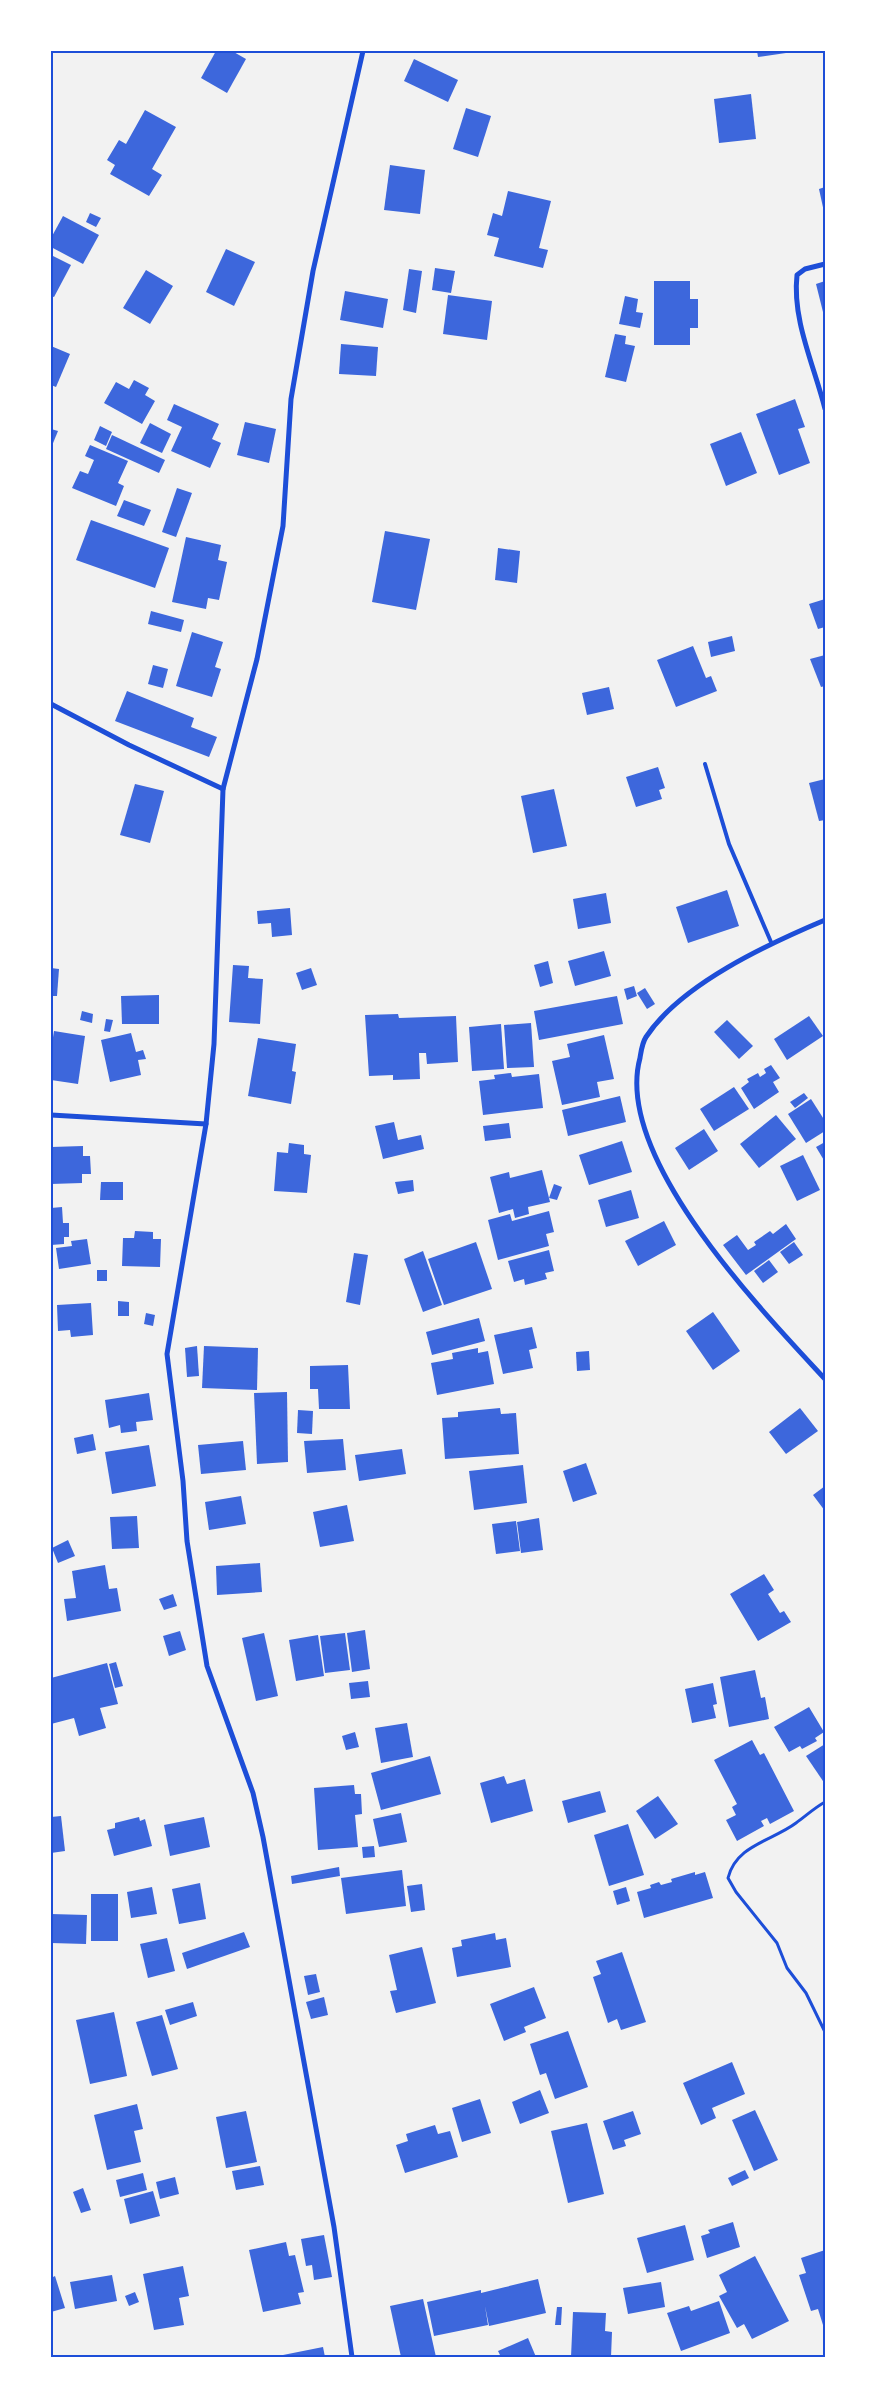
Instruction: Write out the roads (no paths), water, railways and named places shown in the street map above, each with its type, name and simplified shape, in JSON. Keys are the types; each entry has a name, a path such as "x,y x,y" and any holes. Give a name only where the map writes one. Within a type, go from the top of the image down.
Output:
{"street":[{"path":"352,2357 334,2227 263,1837 253,1793 207,1666 187,1541 183,1481 167,1354 206,1124 214,1044 223,789 256,659 283,526 291,399 310,291 364,51"},
{"path":"825,264 806,269 797,275 794,295 802,331 825,409"},
{"path":"51,704 129,745 223,789"},
{"path":"825,920 770,942 721,972 667,1011 645,1038 636,1070 638,1106 672,1190 735,1281 825,1380"},
{"path":"51,1115 206,1124"}],"lane":[{"path":"705,764 729,844 770,942"}]}
